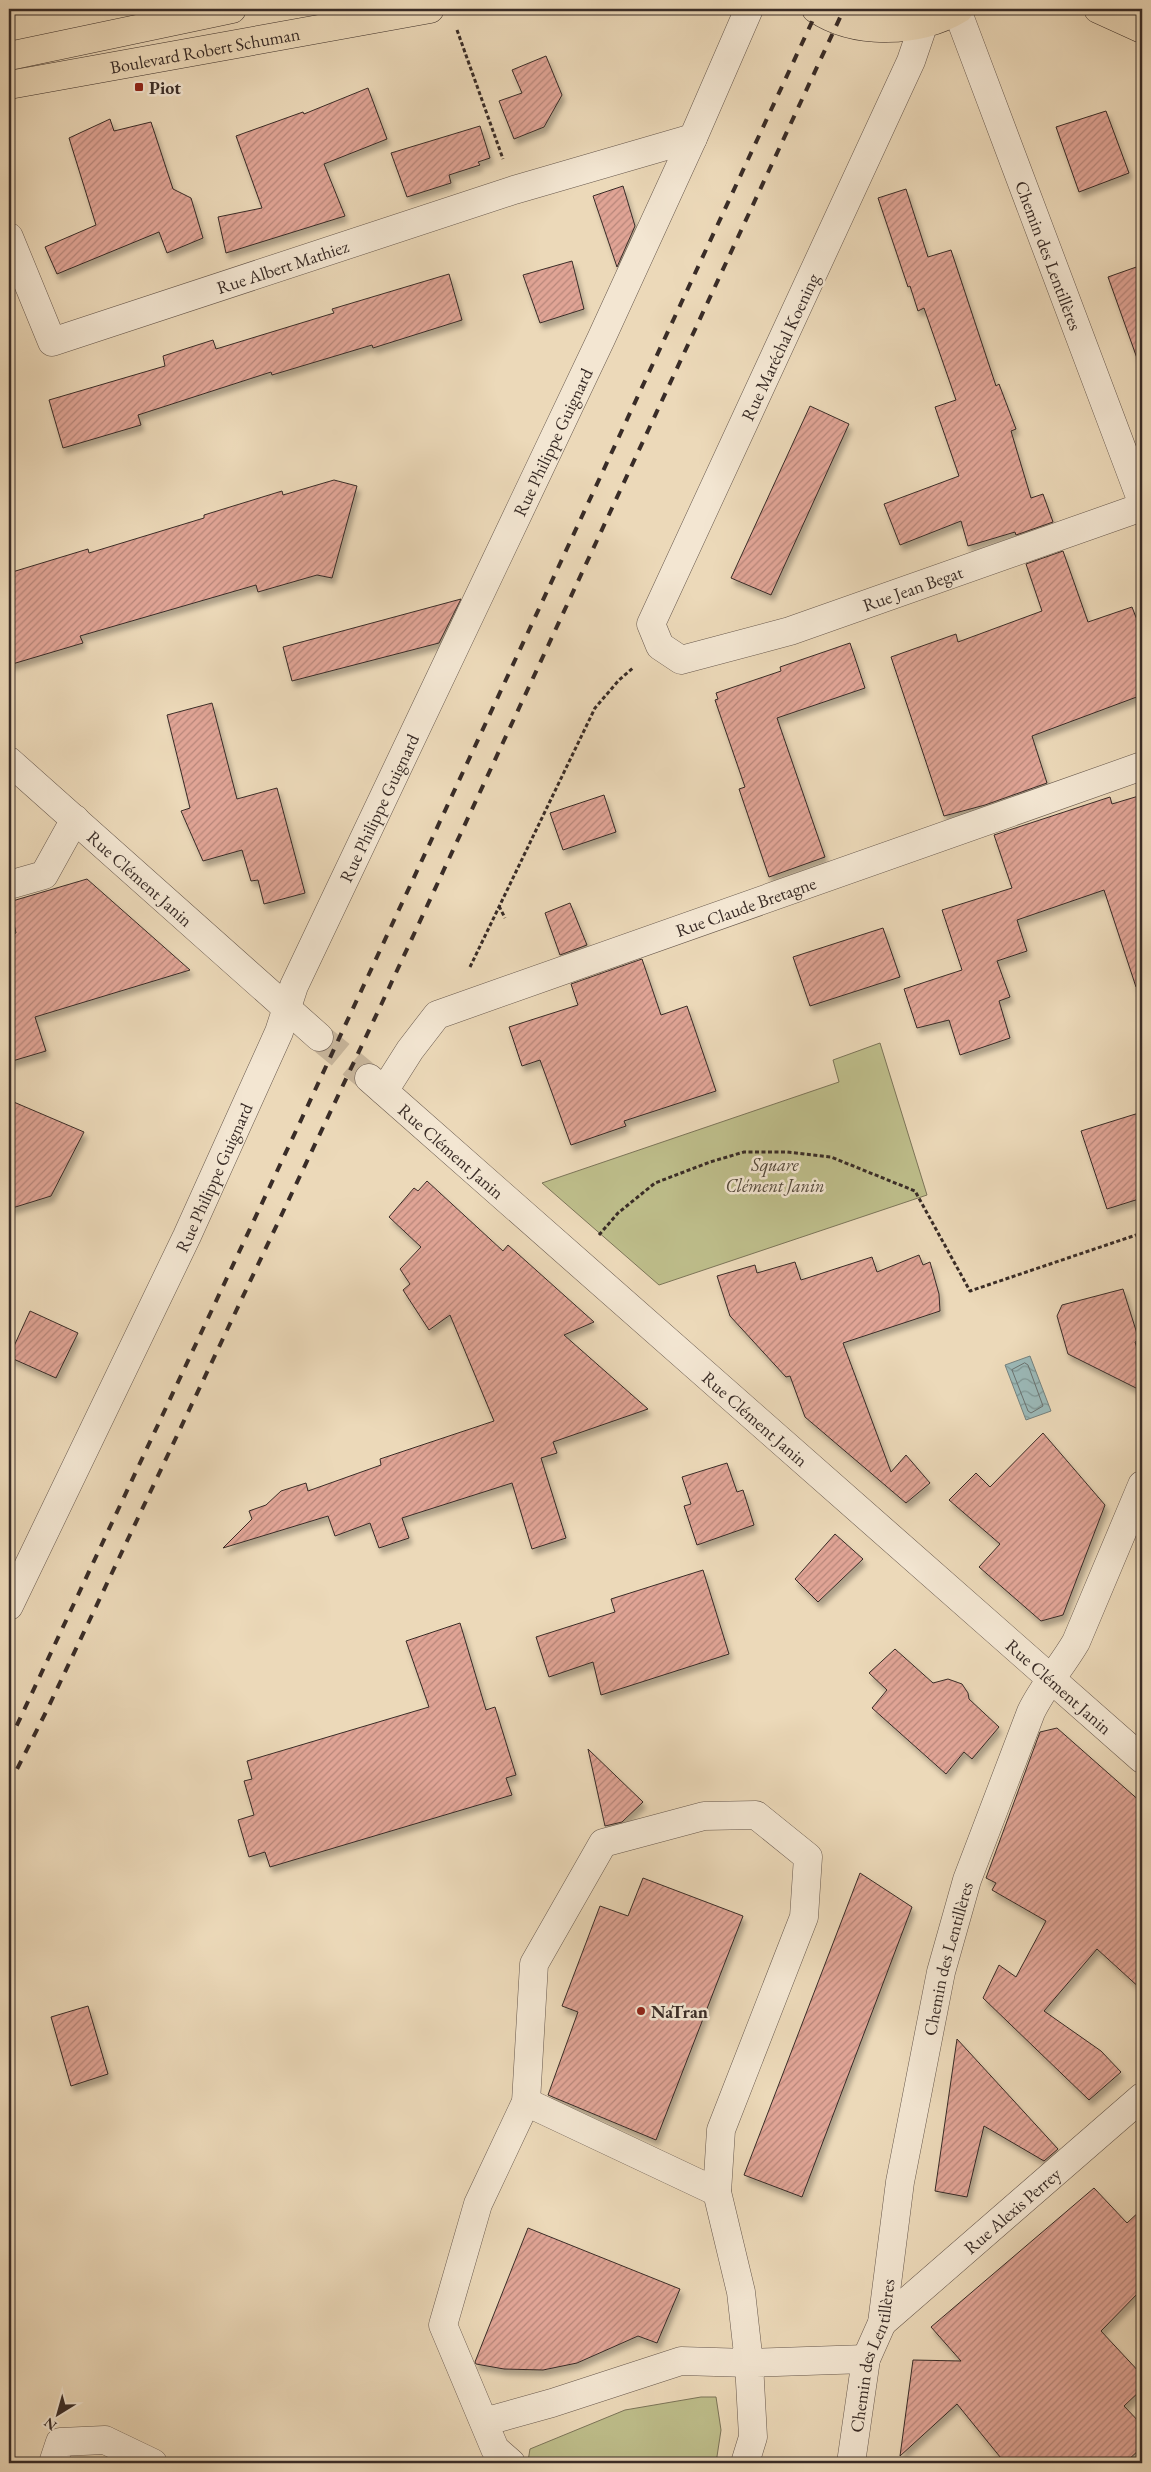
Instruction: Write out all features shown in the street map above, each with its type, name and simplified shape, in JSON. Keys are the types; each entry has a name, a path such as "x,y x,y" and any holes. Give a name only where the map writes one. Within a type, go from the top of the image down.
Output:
{"main road":[{"name":"Boulevard Robert Schuman","path":"9,56 232,9"},
{"name":"Boulevard Robert Schuman","path":"9,85 430,9"},
{"path":"816,9 848,23 869,27 896,28 924,23 958,9"},
{"path":"1098,9 1142,29"}],"street":[{"name":"Rue Philippe Guignard","path":"9,1606 187,1236 288,1010 294,986 475,608 694,138 749,9"},
{"name":"Chemin des Lentillères","path":"958,9 1142,502"},
{"name":"Rue Maréchal Koening","path":"670,653 651,624 911,61 924,23"},
{"name":"Rue Albert Mathiez","path":"9,237 52,342 514,190 694,138"},
{"name":"Rue Jean Begat","path":"670,653 790,631 1142,507"},
{"name":"Rue Clément Janin","path":"9,761 319,1037"},
{"name":"Rue Claude Bretagne","path":"377,1085 410,1050 437,1015 1142,766"},
{"name":"Rue Clément Janin","path":"9,885 44,874 75,819"},
{"name":"Rue Clément Janin","path":"377,1085 1142,1760"},
{"name":"Chemin des Lentillères","path":"851,2463 866,2359 882,2323 900,2182 942,1972 971,1872 1031,1712 1038,1697 1076,1642 1142,1485"},
{"path":"512,2463 495,2449 443,2325 478,2204 526,2102 534,1964 603,1843 704,1816 756,1815 808,1857 804,1917 722,2130 717,2192 741,2292 748,2362 753,2437 745,2463"},
{"name":"Rue Alexis Perrey","path":"882,2323 1142,2097"},
{"path":"526,2102 717,2192"},
{"path":"484,2422 552,2403 681,2361 748,2362 866,2359"},
{"path":"53,2463 60,2442 105,2440 153,2463"}],"path":[{"path":"455,27 514,190"},
{"path":"469,969 595,708 619,680 670,653"},
{"path":"499,905 505,918"},
{"path":"577,1262 618,1213 655,1183 710,1162 744,1152 787,1152 831,1157 915,1191 970,1291 1142,1233"}],"green space":[{"name":"Square Clément Janin","path":"880,1043 927,1195 659,1285 542,1183 839,1082 833,1060"},
{"path":"701,2397 716,2397 721,2430 716,2463 531,2463 528,2461 530,2449 625,2410"}],"water":[{"path":"1030,1356 1051,1411 1026,1420 1005,1365"}],"building":[{"path":"546,56 562,95 544,127 514,139 499,101 522,93 512,70"},
{"path":"368,88 387,139 324,164 345,216 226,253 218,217 262,208 236,136 303,112 304,114"},
{"path":"1106,111 1129,173 1079,192 1056,127"},
{"path":"110,119 114,131 151,122 173,189 191,198 203,238 167,253 159,232 57,274 45,247 96,225 69,138"},
{"path":"480,126 490,158 478,162 480,165 449,175 451,183 407,197 391,153"},
{"path":"623,186 635,226 617,267 593,196"},
{"path":"906,189 928,257 951,250 996,386 999,384 1016,429 1011,431 1031,498 1043,494 1053,522 1016,535 1015,532 968,546 961,521 900,545 884,504 959,476 935,407 956,400 924,308 918,311 910,286 908,287 878,198"},
{"path":"572,261 584,309 540,323 523,275"},
{"path":"1142,265 1142,361 1138,361 1108,277"},
{"path":"449,274 462,320 373,348 372,345 272,375 271,372 138,415 141,425 63,448 49,400 165,366 163,356 213,340 216,349 334,313 332,309"},
{"path":"810,406 849,424 771,595 731,578"},
{"path":"334,480 357,486 332,578 317,575 258,592 256,585 80,636 83,643 9,665 9,573 88,549 89,553 204,518 204,515 282,491 283,495"},
{"path":"1063,551 1088,622 1132,607 1142,633 1142,695 1032,736 1047,783 985,805 944,816 891,657 956,634 958,642 1042,611 1026,564"},
{"path":"461,599 439,643 292,681 283,647"},
{"path":"850,643 865,688 777,718 825,857 769,877 739,789 745,787 715,700 718,699 716,693 781,671 780,667"},
{"path":"212,703 237,799 277,788 305,893 264,904 258,880 251,881 242,850 203,861 181,811 190,808 167,715"},
{"path":"604,795 616,832 563,850 550,813"},
{"path":"1142,795 1142,986 1136,987 1104,890 1017,920 1027,951 997,961 1010,997 999,1001 1010,1038 960,1055 949,1020 917,1028 904,989 962,970 942,910 1012,888 994,835 1110,797 1112,804"},
{"path":"87,879 190,970 35,1017 46,1051 9,1062 9,935 16,933 9,902"},
{"path":"570,903 587,945 560,955 545,913"},
{"path":"883,928 900,977 810,1006 793,957"},
{"path":"642,959 661,1015 687,1006 716,1091 624,1121 626,1126 571,1145 540,1060 522,1066 509,1027 578,1005 571,984"},
{"path":"9,1100 84,1132 51,1196 9,1209"},
{"path":"1142,1112 1142,1198 1107,1209 1081,1131"},
{"path":"427,1181 503,1251 508,1245 594,1322 564,1335 648,1409 553,1442 557,1453 541,1458 566,1538 532,1549 512,1483 402,1518 409,1538 379,1548 370,1523 335,1536 328,1516 223,1548 252,1519 249,1511 266,1505 281,1491 306,1483 308,1491 381,1465 380,1459 494,1421 450,1315 429,1330 403,1290 410,1284 400,1269 421,1247 389,1217 414,1188 418,1191"},
{"path":"919,1255 923,1265 930,1262 939,1294 940,1311 843,1343 891,1472 906,1455 930,1483 906,1503 805,1417 790,1376 786,1377 730,1316 717,1276 755,1265 757,1273 795,1262 801,1280 872,1257 877,1272"},
{"path":"1123,1289 1139,1340 1135,1342 1142,1364 1142,1391 1068,1354 1057,1316 1062,1305"},
{"path":"30,1311 78,1333 56,1378 9,1357"},
{"path":"1043,1433 1105,1505 1063,1615 1041,1621 979,1567 1000,1544 949,1500 976,1473 990,1487"},
{"path":"727,1463 737,1492 743,1490 754,1525 697,1545 684,1506 691,1504 682,1477"},
{"path":"835,1534 863,1559 818,1602 795,1579"},
{"path":"703,1570 729,1654 601,1695 593,1662 549,1677 536,1637 615,1612 611,1599"},
{"path":"460,1623 486,1710 495,1707 516,1775 506,1778 512,1795 270,1867 265,1852 249,1857 238,1820 254,1815 244,1781 252,1779 247,1761 429,1707 406,1641"},
{"path":"895,1649 933,1683 948,1679 962,1684 968,1693 969,1699 999,1727 972,1759 964,1752 946,1774 872,1708 887,1690 869,1673"},
{"path":"1057,1728 1142,1803 1142,1990 1097,1949 1044,2011 1101,2051 1121,2072 1089,2100 983,1998 999,1965 1016,1977 1046,1921 992,1890 996,1883 986,1878 1040,1732"},
{"path":"588,1749 643,1802 622,1822 605,1826"},
{"path":"860,1873 912,1907 802,2197 744,2175"},
{"name":"NaTran","path":"643,1878 743,1916 656,2140 548,2095 578,2012 562,2006 600,1906 628,1916"},
{"path":"88,2006 108,2074 71,2086 51,2017"},
{"path":"957,2039 1058,2149 1044,2161 984,2126 967,2197 935,2191"},
{"path":"1094,2188 1127,2223 1142,2209 1142,2289 1101,2331 1142,2375 1142,2389 1124,2406 1142,2425 1142,2447 1125,2463 1005,2463 957,2404 900,2456 913,2360 961,2361 931,2327"},
{"path":"528,2228 680,2289 657,2343 638,2336 577,2363 543,2370 504,2369 476,2364 475,2362"}],"tunnel":[{"path":"319,1037 369,1078"}],"railway":[{"path":"9,1742 302,1118 818,9"},
{"path":"9,1785 47,1710 381,1005 844,9"}],"place":[{"name":"Piot","path":"139,87"},
{"name":"NaTran","path":"641,2011"}]}
